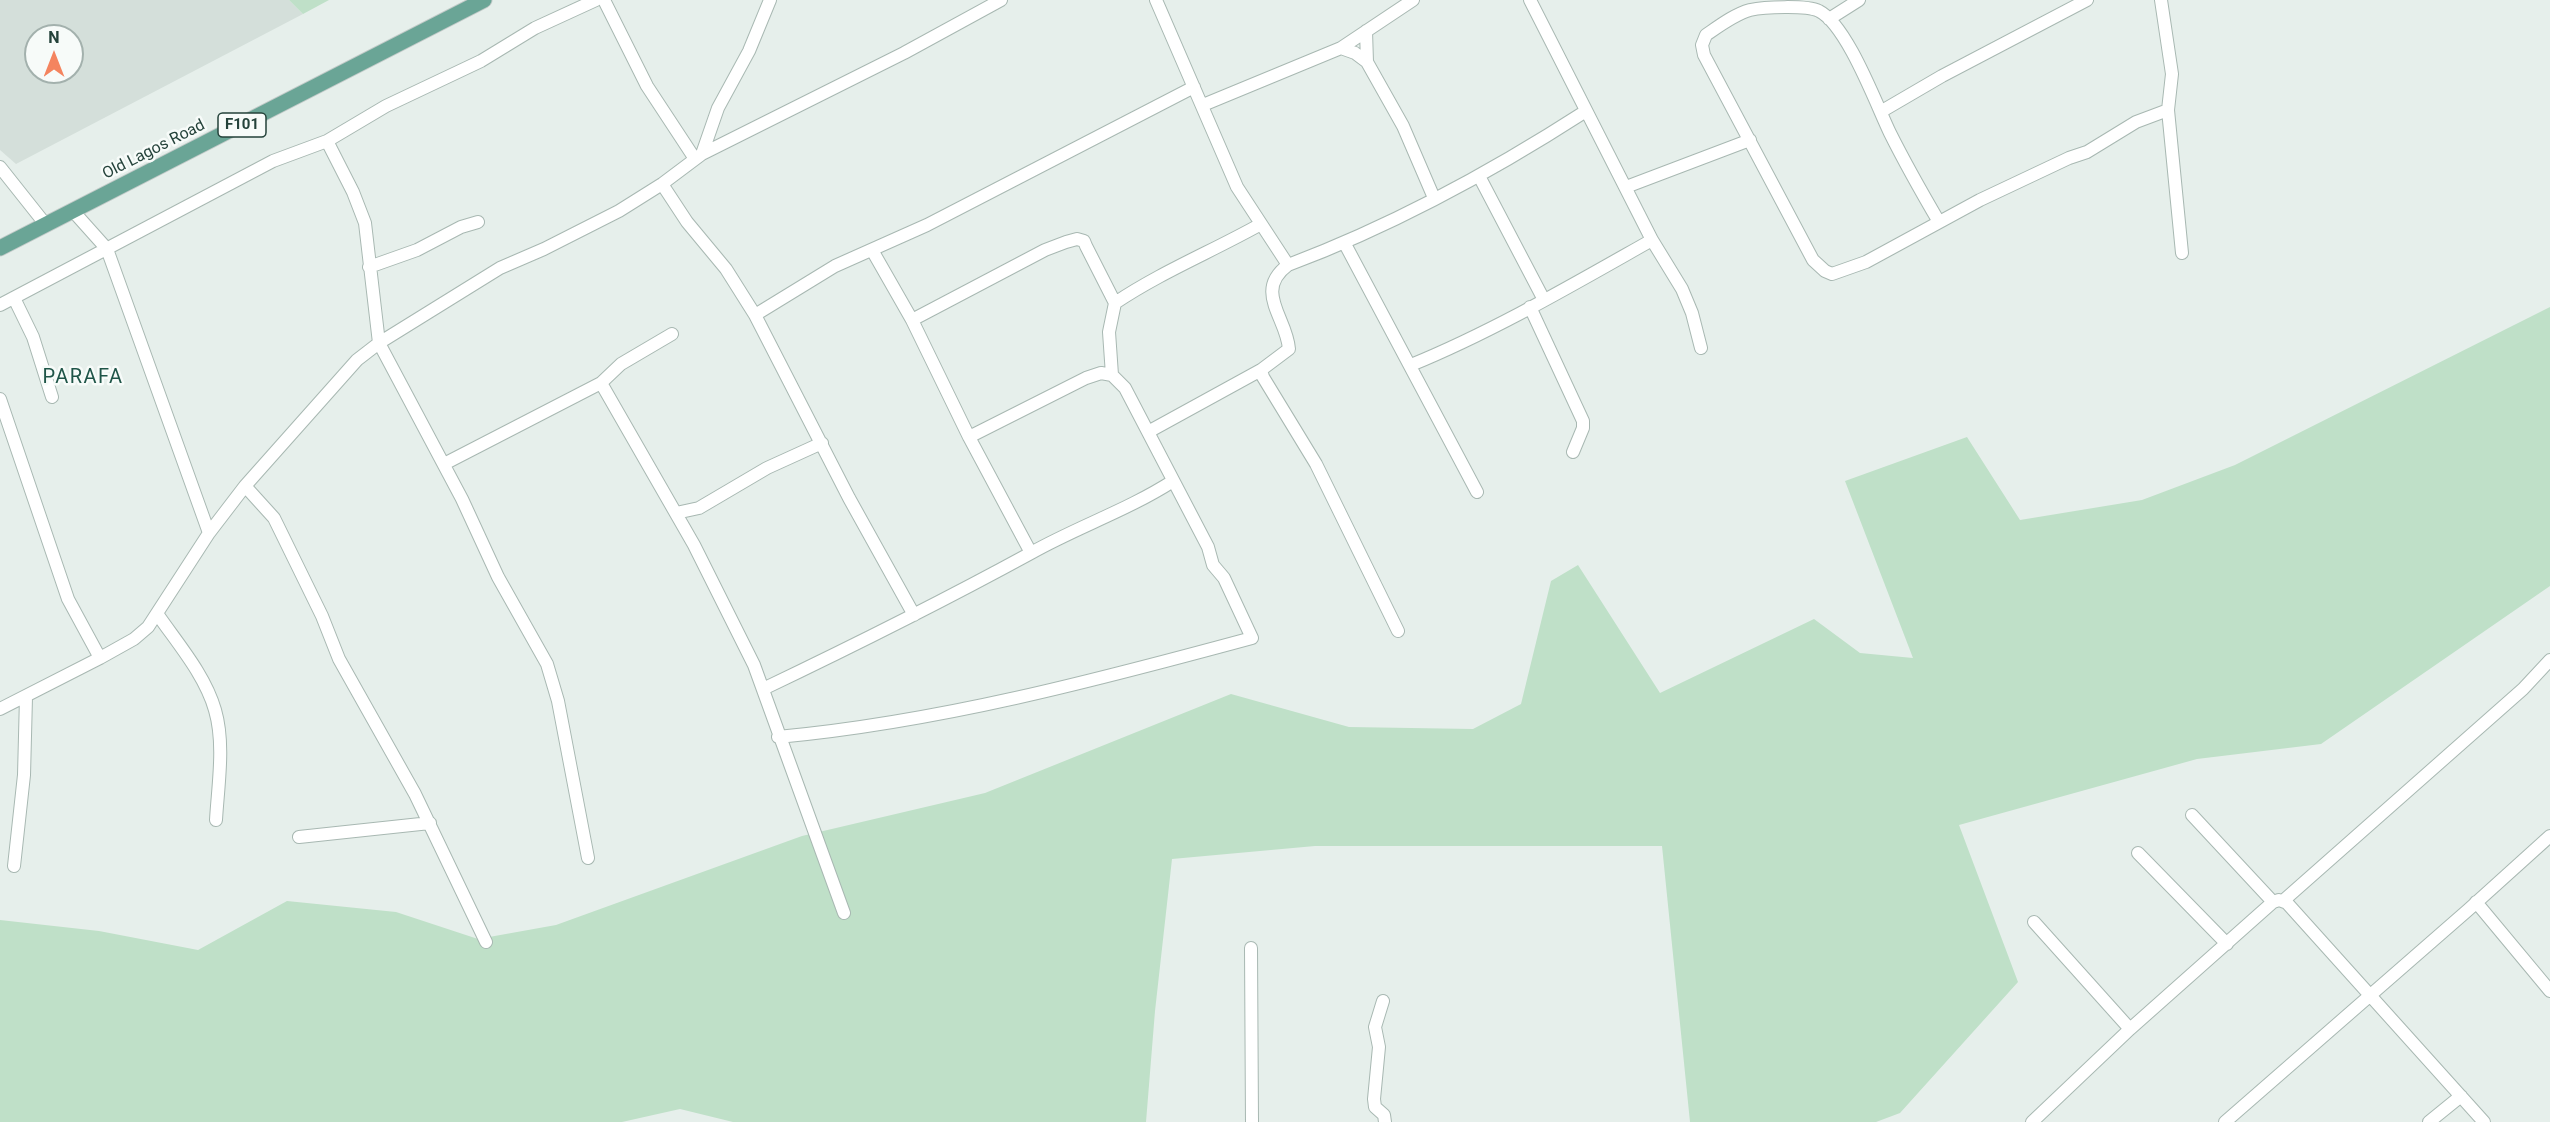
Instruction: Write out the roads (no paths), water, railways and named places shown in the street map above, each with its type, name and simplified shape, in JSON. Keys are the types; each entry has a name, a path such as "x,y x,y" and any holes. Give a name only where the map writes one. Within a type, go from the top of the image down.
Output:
{"main road":[{"name":"Old Lagos Road","path":"0,248 484,0"}],"street":[{"path":"0,305 273,161 327,141 386,106 481,62 535,28 596,0"},
{"path":"604,0 647,86 699,157"},
{"path":"699,157 718,108 749,51 770,0"},
{"path":"0,709 26,698 134,639 158,615 209,533 245,486 357,360 379,343 500,268 544,249 619,211 699,157 904,53 1001,0"},
{"path":"1156,0 1237,187 1288,265"},
{"path":"1203,105 1341,48 1413,0"},
{"path":"1530,0 1652,240 1682,289 1692,313 1701,348"},
{"path":"1738,0 1749,10"},
{"path":"1829,19 1859,0"},
{"path":"1882,111 1942,76 2086,0"},
{"path":"2161,0 2172,74 2168,110 2182,253"},
{"path":"1939,222 1890,132 1882,111 1839,32 1829,19 1820,12 1810,9 1749,10 1706,35 1702,45 1704,55 1813,260 1832,274 1866,261 1939,222 1980,200 2069,158 2087,152 2136,122 2168,110"},
{"path":"1366,32 1367,62"},
{"path":"1341,48 1355,53 1367,62 1402,126 1434,198"},
{"path":"755,315 812,278 927,225 1194,87"},
{"path":"1148,432 1261,370 1289,350 1271,287 1280,271 1288,265 1345,244 1479,176 1586,111"},
{"path":"1626,187 1750,140"},
{"path":"327,141 353,192 364,223 379,343 444,464 498,577 547,664 558,701 588,858"},
{"path":"0,167 46,225"},
{"path":"1479,176 1544,300"},
{"path":"662,183 687,222 726,269 755,315 914,615"},
{"path":"73,211 107,249 209,533"},
{"path":"369,267 417,250 461,227 478,222"},
{"path":"1115,303 1146,282 1262,224"},
{"path":"778,737 836,732 1015,698 1252,638 1224,578 1213,565 1208,547 1125,388 1112,375 1108,332 1115,303 1084,242 1077,240 1045,250 912,320"},
{"path":"1410,365 1447,350 1544,300 1652,240"},
{"path":"1345,244 1477,492"},
{"path":"872,250 912,320 969,437 1031,552"},
{"path":"14,298 33,337 52,397"},
{"path":"1530,307 1583,421 1583,428 1573,452"},
{"path":"444,464 601,383 621,364 672,334"},
{"path":"1261,370 1263,377 1316,464 1398,630"},
{"path":"969,437 1086,378 1101,374 1112,375"},
{"path":"601,383 635,446 676,513 754,665 778,737 844,913"},
{"path":"0,399 68,599 100,658"},
{"path":"676,513 699,508 767,468 822,443"},
{"path":"763,689 914,615 1031,552 1140,500 1173,481"},
{"path":"245,486 274,518 322,616 339,659 430,823 486,942"},
{"path":"158,615 203,681 215,710 220,738 216,820"},
{"path":"2032,1122 2130,1029 2523,690 2550,660"},
{"path":"14,866 24,775 26,698"},
{"path":"2192,815 2369,996 2484,1122"},
{"path":"299,837 430,823"},
{"path":"2224,1122 2550,836"},
{"path":"2138,853 2227,944"},
{"path":"2476,903 2550,991"},
{"path":"2034,922 2130,1029"},
{"path":"1251,948 1252,1122"},
{"path":"1383,1001 1375,1026 1378,1047 1374,1099 1375,1107 1384,1115 1385,1122"},
{"path":"2429,1122 2461,1096"}],"district":[{"name":"PARAFA","path":"83,378"}]}
